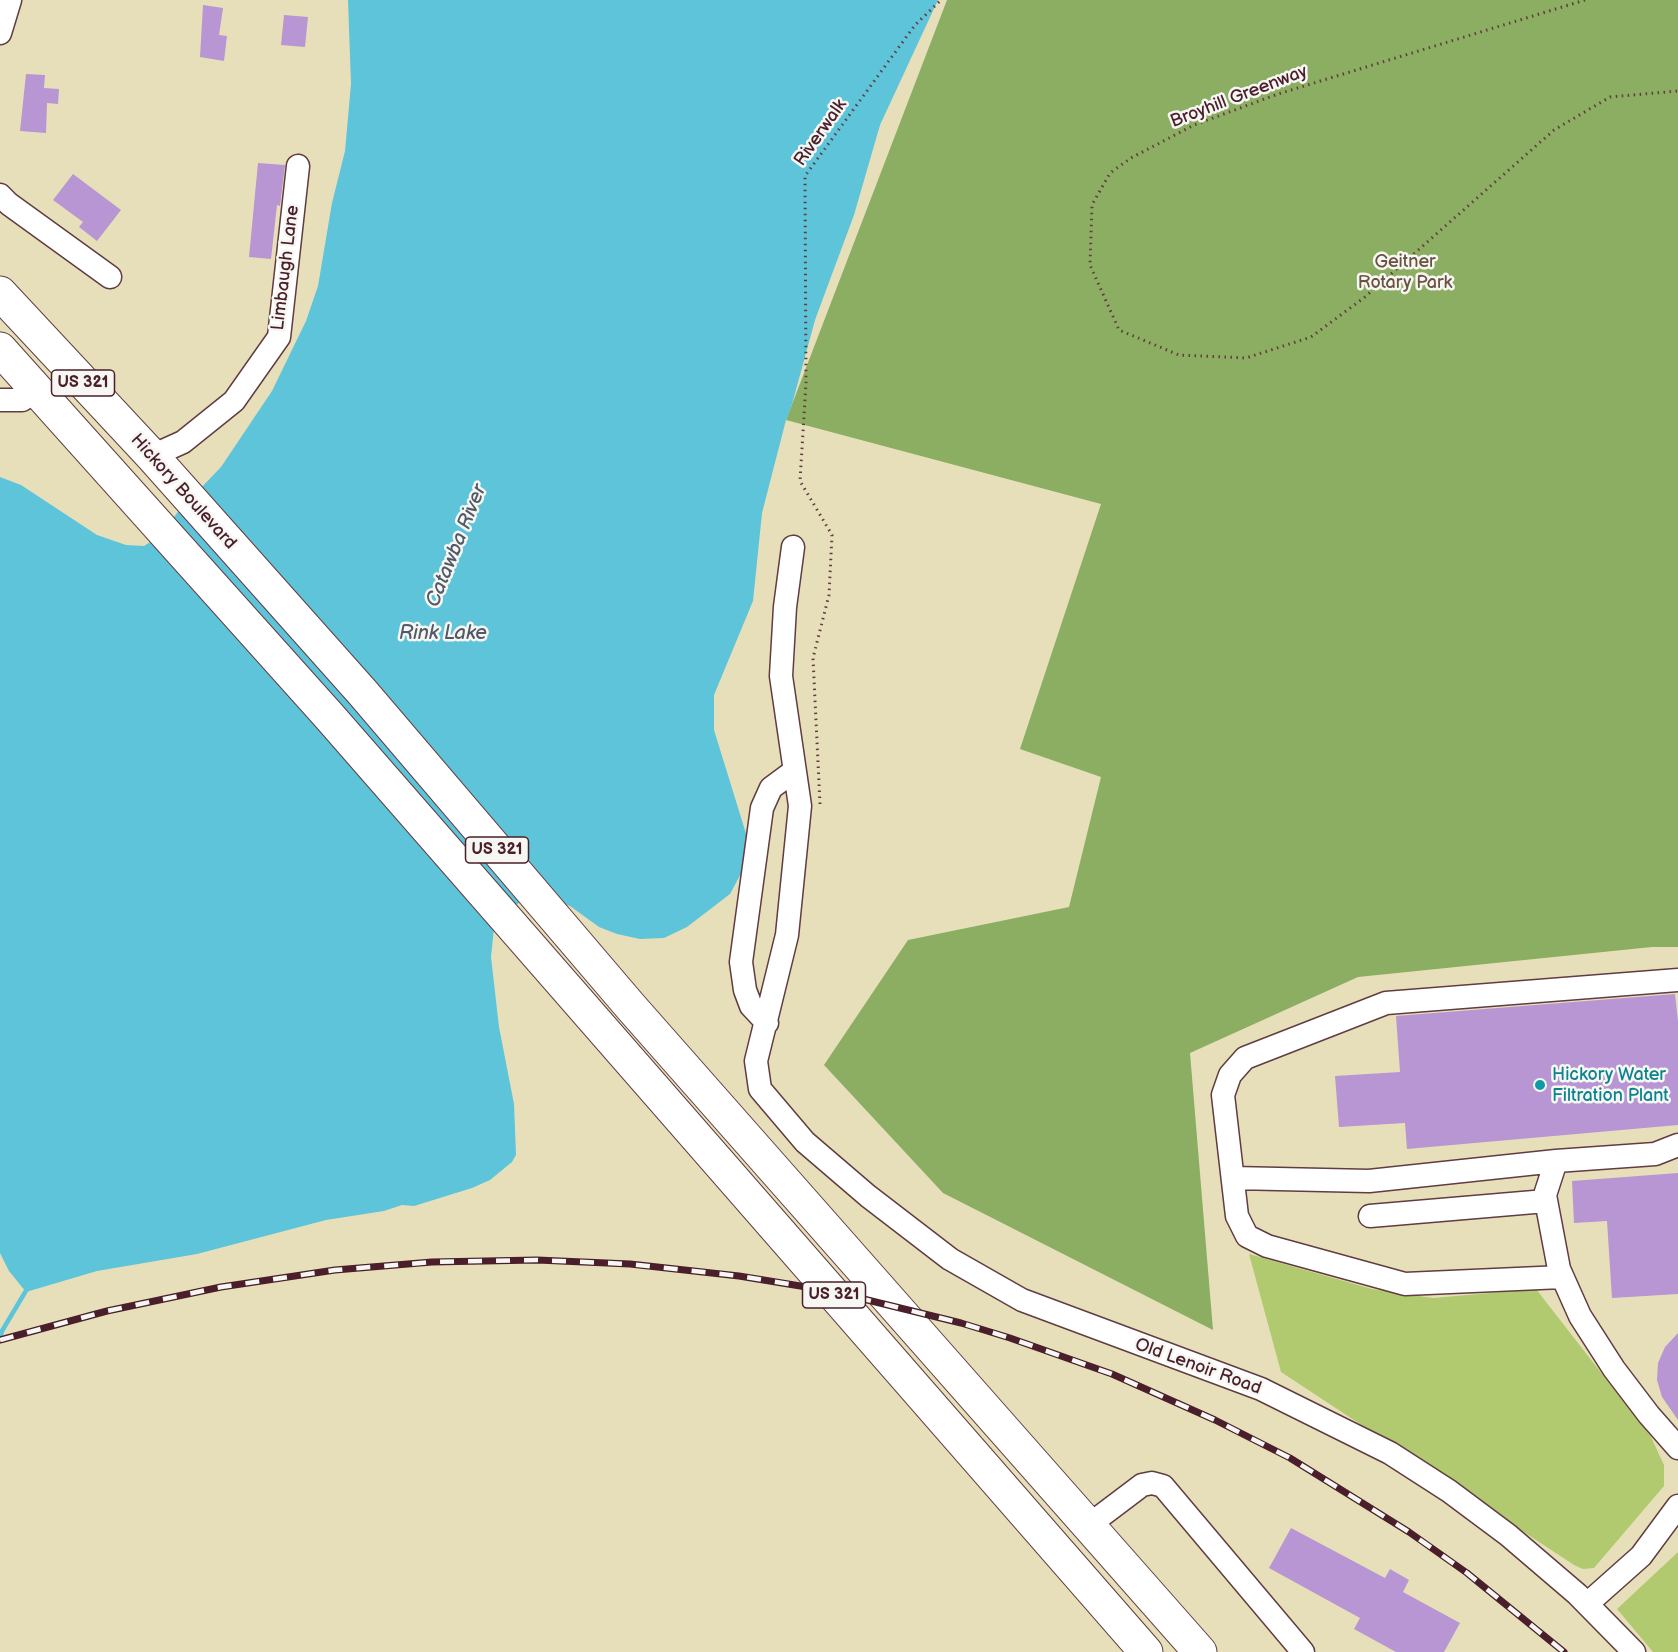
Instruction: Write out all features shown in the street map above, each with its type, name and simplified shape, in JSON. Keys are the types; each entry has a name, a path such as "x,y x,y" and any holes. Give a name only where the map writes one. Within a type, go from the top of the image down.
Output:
{"highway":[{"name":"Hickory Boulevard","path":"0,293 159,464 363,693 631,1006 1089,1525"},
{"name":"US 321","path":"0,349 329,716 1146,1652"},
{"name":"US 321","path":"1089,1525 1200,1652"}],"street":[{"path":"0,33 10,0"},
{"name":"Limbaugh Lane","path":"159,464 234,401 279,337 298,166"},
{"path":"0,195 9,204 110,277"},
{"path":"0,400 22,400 37,390"},
{"path":"767,1023 787,935 800,806 782,676 785,607 793,547"},
{"path":"767,1023 752,1006 744,990 741,962 762,808 771,788 794,771"},
{"path":"1562,1277 1405,1284 1267,1246 1246,1236 1237,1216 1223,1095 1230,1075 1245,1058 1386,1003 1678,980"},
{"name":"Old Lenoir Road","path":"767,1023 756,1061 760,1089 805,1142 868,1196 950,1258 1022,1300 1261,1389 1390,1453 1449,1491 1508,1535 1587,1604 1634,1652"},
{"path":"1233,1178 1370,1181 1556,1161 1655,1154 1678,1144"},
{"path":"1556,1161 1545,1195 1562,1277 1580,1316 1614,1369 1678,1448"},
{"path":"1370,1216 1546,1201"},
{"path":"1089,1525 1142,1485 1152,1483 1163,1486 1303,1652"},
{"path":"1587,1604 1641,1556 1678,1506"}],"path":[{"name":"Riverwalk","path":"806,383 805,176 915,26 941,0"},
{"name":"Broyhill Greenway","path":"1585,0 1278,94 1194,125 1131,158 1110,173 1092,205 1090,265 1119,330 1179,355 1246,358 1311,337 1365,297 1554,130 1610,97 1678,91"}],"green space":[{"name":"Geitner Rotary Park","path":"947,0 1678,0 1678,947 1652,947 1358,977 1190,1053 1213,1330 943,1193 824,1065 908,940 1069,907 1101,777 1020,749 1101,504 786,420"},
{"path":"1249,1254 1372,1289 1433,1298 1536,1289 1651,1437 1664,1465 1664,1486 1594,1568 1583,1569 1574,1565 1281,1372"},
{"path":"1678,1552 1678,1652 1653,1652 1617,1609"}],"water":[{"name":"Rink Lake","path":"348,0 938,0 880,125 854,215 815,320 762,513 753,601 714,695 714,730 752,853 730,894 687,927 664,938 640,939 617,934 599,927 570,906 547,899 523,900 501,916 494,928 491,957 499,1027 514,1104 516,1155 512,1162 490,1180 414,1206 402,1205 384,1211 326,1220 197,1254 97,1271 26,1292 9,1271 0,1253 0,477 21,485 97,535 126,545 144,546 161,535 177,513 221,467 272,391 306,321 318,286 332,203 345,151 351,84"}],"building":[{"path":"203,5 223,8 219,35 227,36 224,61 200,57"},
{"path":"284,15 308,17 305,47 281,45"},
{"path":"26,74 45,75 44,88 59,89 58,104 47,103 46,133 20,131"},
{"path":"258,163 285,165 280,206 277,205 271,259 249,257"},
{"path":"73,174 121,210 97,241 79,227 83,222 53,200"},
{"name":"Hickory Water Filtration Plant","path":"1675,994 1678,1021 1678,1125 1407,1149 1405,1123 1339,1127 1335,1076 1400,1072 1396,1016"},
{"path":"1678,1173 1678,1294 1612,1298 1607,1221 1574,1223 1572,1181"},
{"path":"1678,1333 1678,1420 1662,1397 1657,1380 1658,1363 1665,1347"},
{"path":"1291,1528 1385,1578 1390,1569 1409,1580 1403,1592 1460,1623 1444,1652 1396,1652 1354,1629 1360,1618 1269,1568"}],"waterway":[{"path":"0,1339 2,1331 27,1289"}],"railway":[{"path":"0,1340 107,1311 221,1287 335,1270 432,1262 537,1260 630,1264 739,1276 831,1291 961,1323 1010,1338 1112,1374 1215,1420 1290,1458 1409,1532 1467,1573 1564,1652"}],"place":[{"name":"Hickory Water Filtration Plant","path":"1540,1085"}],"water label":[{"name":"Catawba River","path":"457,546"}]}
